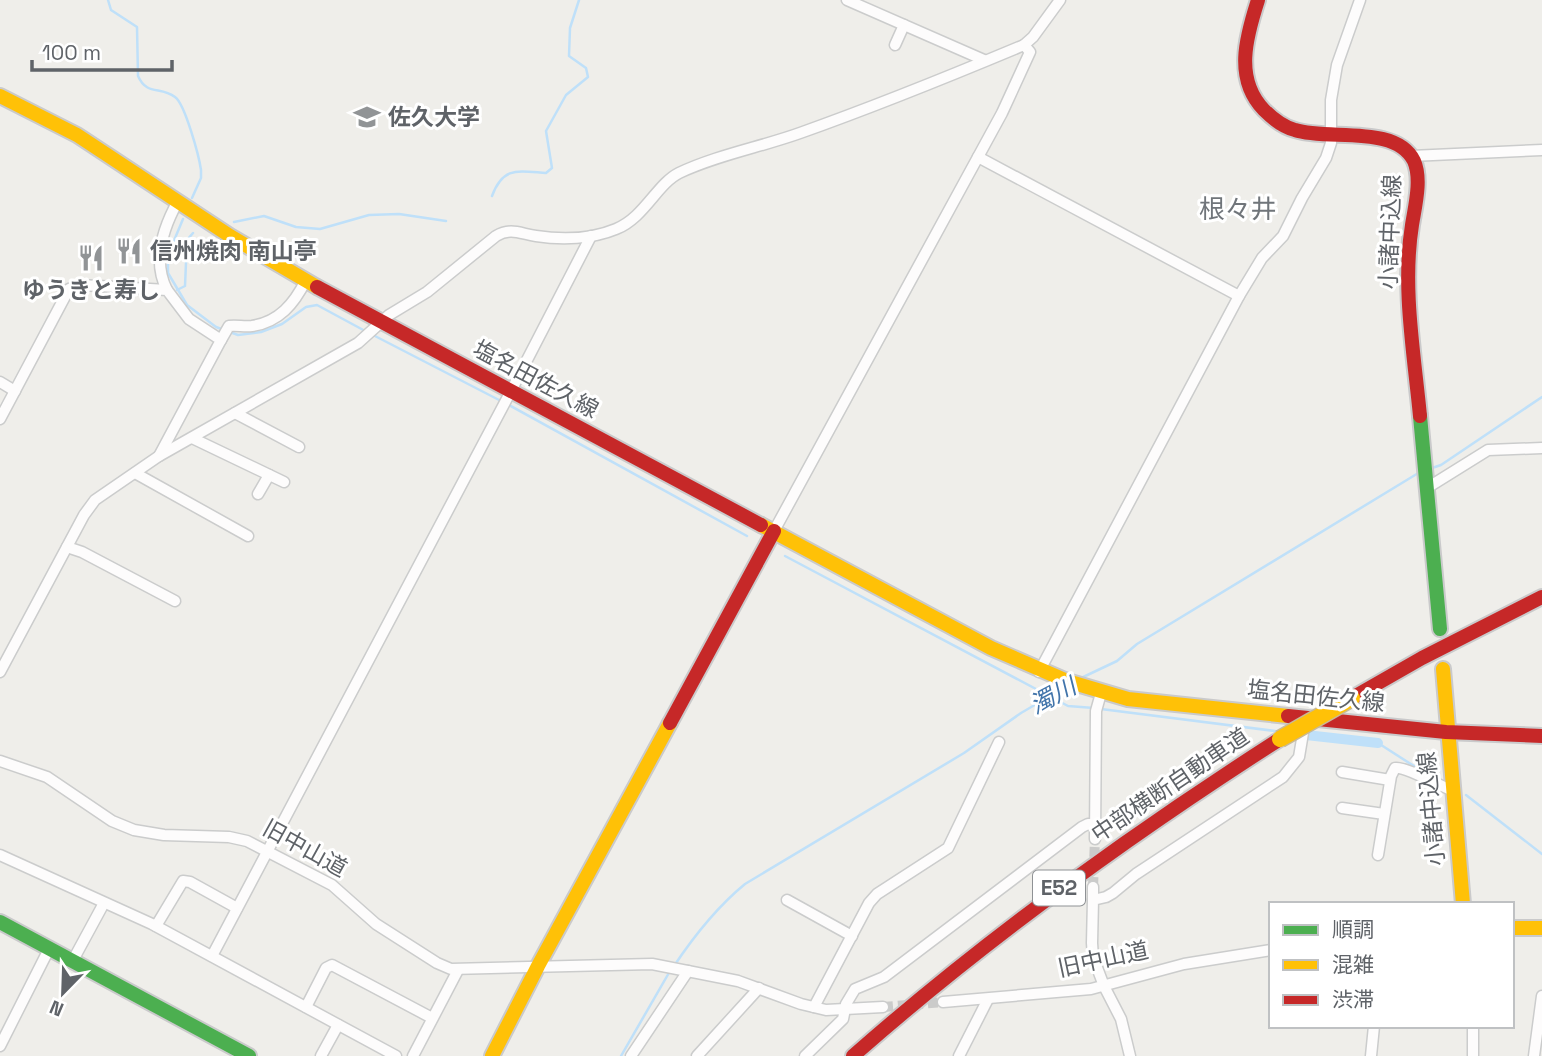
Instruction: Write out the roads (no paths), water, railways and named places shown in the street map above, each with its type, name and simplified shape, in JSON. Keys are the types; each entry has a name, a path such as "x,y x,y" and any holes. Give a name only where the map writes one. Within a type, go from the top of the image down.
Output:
{"main road":[{"name":"小諸中込線","path":"1258,0 1247,34 1244,64 1252,94 1269,116 1288,128 1312,135 1380,137 1399,144 1411,156 1416,168 1407,266 1440,629"},
{"name":"塩名田佐久線","path":"0,96 81,136 233,237 306,280 374,328 507,400 774,531 1095,700 1128,699 1446,732 1542,736"},
{"path":"492,1056 774,531"},
{"name":"中部横断自動車道","path":"853,1056 1000,932 1144,827 1280,739 1422,658 1542,597"},
{"name":"小諸中込線","path":"1443,669 1446,732 1463,902"},
{"path":"0,922 249,1056"},
{"path":"1514,928 1542,928"}],"street":[{"path":"847,0 984,60"},
{"path":"0,672 89,506 159,456 320,366 427,292 505,231 562,238 591,236 627,224 676,174 839,119 1024,45 1060,0"},
{"path":"1039,672 1239,296 1262,258 1283,236 1326,158 1332,137 1331,100 1337,65 1360,0"},
{"path":"895,46 904,24"},
{"path":"774,531 1006,104 1030,52 1024,45"},
{"path":"1411,156 1542,150"},
{"path":"978,157 1239,296"},
{"path":"178,201 164,230 160,258 162,278 167,290 189,319 224,335"},
{"path":"212,956 591,236"},
{"path":"159,456 224,335 233,325 253,326 275,318 293,303 306,280"},
{"path":"0,419 69,289 81,285 167,290"},
{"path":"0,382 15,391"},
{"path":"235,413 291,446"},
{"path":"192,438 284,482"},
{"path":"1427,484 1488,450 1542,448"},
{"path":"135,473 202,516 248,536"},
{"path":"258,494 269,475"},
{"path":"67,547 82,552 175,601"},
{"path":"1094,839 1095,700"},
{"path":"1093,900 1100,900 1113,893 1136,874 1283,777 1299,757 1305,719"},
{"path":"814,1007 869,903 877,894 948,848 999,742"},
{"name":"旧中山道","path":"0,761 47,777 112,821 134,830 164,835 229,837 247,841 332,885 387,932 437,963 458,970 642,963 687,971"},
{"path":"1378,855 1390,780 1395,768 1400,766 1453,791"},
{"path":"1342,772 1390,780"},
{"path":"1342,808 1384,814"},
{"path":"805,1056 843,1019 855,989 884,977 1082,827 1095,824"},
{"path":"0,855 156,926 396,1056"},
{"path":"156,926 183,881 190,882 237,908"},
{"path":"1093,887 1093,957 1121,1019 1130,1056"},
{"path":"788,900 795,911 852,936"},
{"path":"72,962 104,903"},
{"path":"0,1046 49,949"},
{"name":"旧中山道","path":"943,1002 1104,986 1184,964 1269,950"},
{"path":"306,1007 326,968 332,965 432,1018"},
{"path":"412,1056 458,970"},
{"path":"631,1056 687,971 759,988 814,1007 883,1007"},
{"path":"697,1056 759,988"},
{"path":"1534,1056 1542,996"},
{"path":"959,1056 988,999"},
{"path":"321,1056 338,1025"},
{"path":"1371,1056 1374,1028"},
{"path":"1473,1028 1473,1056"}],"waterway":[{"path":"108,0 111,10 137,27 138,76 142,82 150,89 175,97 183,109 201,170 201,178 192,198"},
{"path":"492,196 501,179 513,172 546,173 552,168 546,131 566,95 588,77 586,68 569,56 570,28 579,0"},
{"path":"234,222 264,216 296,227 320,229 369,215 399,214 446,221"},
{"path":"183,219 168,255 168,273 187,305 216,327 238,335 261,332 282,324 306,307 317,305 367,332"},
{"path":"177,290 185,286 187,240 193,233"},
{"path":"373,335 501,401"},
{"name":"濁川","path":"1429,469 1441,465 1542,397"},
{"path":"507,404 747,536"},
{"name":"濁川","path":"1079,679 1117,661 1137,644 1420,472"},
{"path":"785,556 1068,706 1094,708"},
{"name":"濁川","path":"674,966 706,922 745,884 964,753 1021,713 1067,686"},
{"path":"1101,709 1275,731"},
{"path":"1306,735 1378,743"},
{"path":"1378,743 1439,779"},
{"path":"1466,795 1542,854"},
{"name":"濁川","path":"621,1056 670,971"}],"tunnel":[{"path":"1093,887 1095,839"},
{"path":"883,1007 943,1002"}],"place":[{"name":"佐久大学","path":"367,117"},
{"name":"信州焼肉 南山亭","path":"129,251"},
{"name":"ゆうきと寿し","path":"91,258"}],"district":[{"name":"根々井","path":"1238,209"}]}
